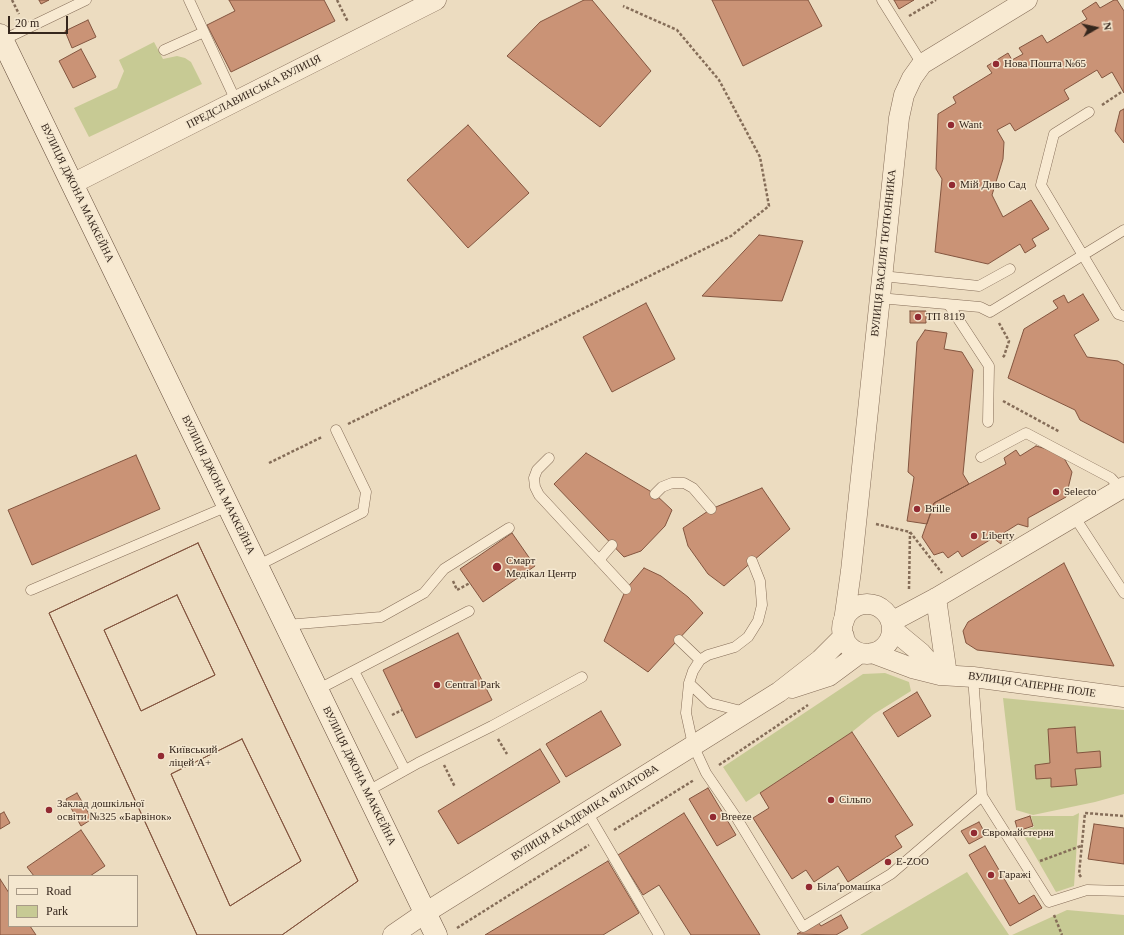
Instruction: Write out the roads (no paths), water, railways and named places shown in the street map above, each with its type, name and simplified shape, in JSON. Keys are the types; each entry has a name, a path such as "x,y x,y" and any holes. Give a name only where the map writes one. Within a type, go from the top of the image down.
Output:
{"street":[{"name":"ПРЕДСЛАВИНСЬКА ВУЛИЦЯ","path":"72,184 436,0"},
{"name":"ВУЛИЦЯ ВАСИЛЯ ТЮТЮННИКА","path":"844,629 899,118 907,89 912,78 922,64 1027,0"},
{"name":"ВУЛИЦЯ ДЖОНА МАККЕЙНА","path":"1,38 436,935"},
{"path":"892,626 936,598 1122,488"},
{"path":"851,571 869,604"},
{"path":"936,598 944,675"},
{"path":"892,626 891,637 886,645 880,650 866,653 850,646 844,629 854,608 869,604 883,610 892,626 944,675"},
{"name":"ВУЛИЦЯ АКАДЕМІКА ФІЛАТОВА","path":"393,935 425,913 779,692 820,660 844,629"},
{"name":"ВУЛИЦЯ АКАДЕМІКА ФІЛАТОВА","path":"779,692 829,676 866,653"},
{"name":"ВУЛИЦЯ САПЕРНЕ ПОЛЕ","path":"866,653 912,668 944,675 973,676 1124,697"}],"lane":[{"path":"1,38 86,0"},
{"path":"189,0 236,101"},
{"path":"882,0 922,64"},
{"path":"164,50 204,32"},
{"path":"1090,112 1054,134 1042,185 1118,314 1124,316"},
{"path":"879,298 980,307 990,312 1124,230"},
{"path":"882,276 979,286 1010,269"},
{"path":"949,304 989,366 988,422"},
{"path":"257,566 363,512 366,492 336,430"},
{"path":"981,457 1026,433 1111,478 1122,488"},
{"path":"549,458 537,470 534,478 535,487 539,496 626,589"},
{"path":"655,494 662,487 672,483 684,483 693,488 711,509"},
{"path":"31,590 228,506"},
{"path":"1074,516 1124,593"},
{"path":"286,625 381,617 424,593 444,569 509,528"},
{"path":"599,560 612,545"},
{"path":"752,561 760,581 762,605 758,621 748,637 735,647 708,655 700,660 693,671 689,683 686,713 693,745 706,773 736,817 803,927 891,874 982,796"},
{"path":"317,690 469,611"},
{"path":"679,640 700,660"},
{"path":"354,671 405,770"},
{"path":"973,676 982,796 1049,902 1087,890 1124,891"},
{"path":"366,792 438,752 582,677"},
{"path":"689,683 710,703 745,712"},
{"path":"587,812 659,935"}],"place":[{"name":"Нова Пошта №65","path":"996,64"},
{"name":"Want","path":"951,125"},
{"name":"Мiй Диво Сад","path":"952,185"},
{"name":"ТП 8119","path":"918,317"},
{"name":"Selecto","path":"1056,492"},
{"name":"Brille","path":"917,509"},
{"name":"Liberty","path":"974,536"},
{"name":"Смарт Медікал Центр","path":"497,567"},
{"name":"Central Park","path":"437,685"},
{"name":"Київський ліцей А+","path":"161,756"},
{"name":"Сільпо","path":"831,800"},
{"name":"Заклад дошкільної освіти №325 «Барвінок»","path":"49,810"},
{"name":"Breeze","path":"713,817"},
{"name":"Євромайстерня","path":"974,833"},
{"name":"E-ZOO","path":"888,862"},
{"name":"Гаражі","path":"991,875"},
{"name":"Біла ромашка","path":"809,887"}]}
